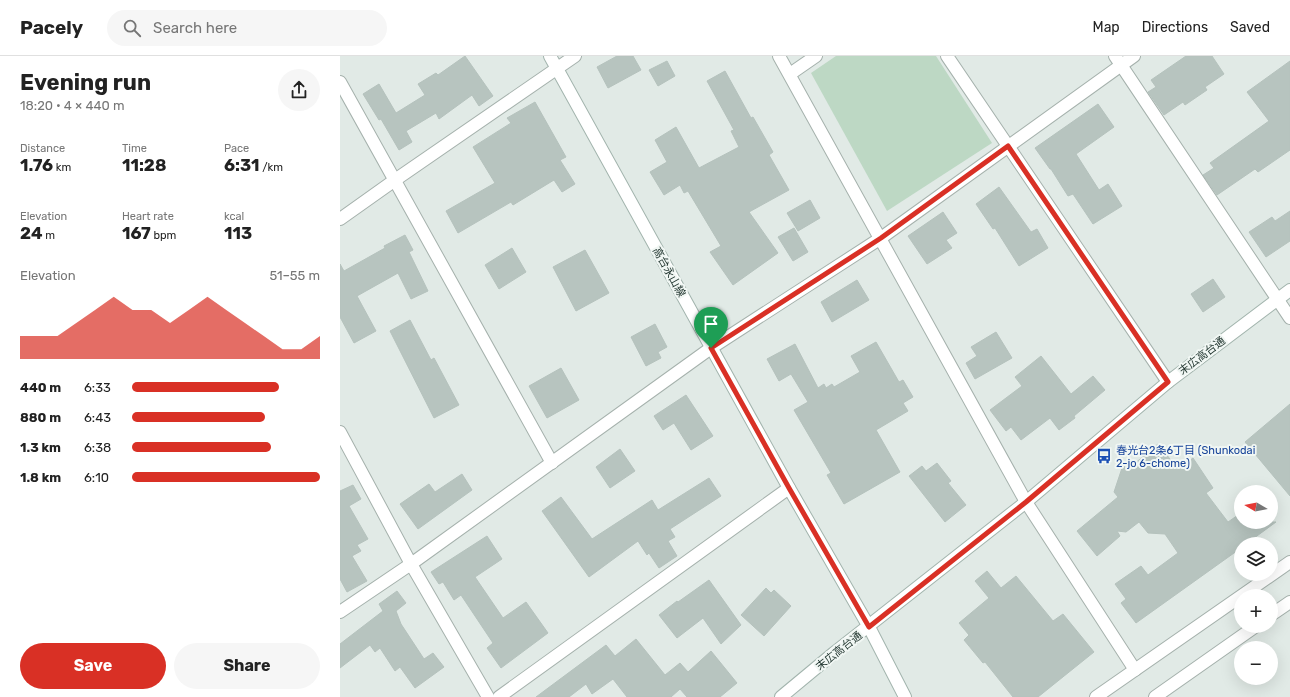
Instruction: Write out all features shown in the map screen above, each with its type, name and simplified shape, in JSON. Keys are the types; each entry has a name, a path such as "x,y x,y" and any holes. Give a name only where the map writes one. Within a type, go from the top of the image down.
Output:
{"street":[{"name":"高台永山線","path":"550,56 789,488 869,627 905,697"},
{"path":"340,219 575,56"},
{"path":"779,56 1026,502 1135,670"},
{"path":"790,74 816,56"},
{"path":"947,56 1168,382"},
{"path":"340,612 411,564 711,348 881,238 1008,146 1118,61 1134,56"},
{"path":"1118,61 1290,318"},
{"path":"340,82 552,462"},
{"name":"末広高台通","path":"781,697 1026,502 1168,382 1290,290"},
{"path":"340,432 411,564 488,697"},
{"path":"499,697 789,488"},
{"path":"1096,697 1290,562"},
{"path":"1278,610 1290,602"},
{"path":"1155,697 1246,633"}],"green space":[{"path":"836,56 936,56 992,143 887,211 811,73"}],"building":[{"path":"465,56 493,96 479,106 472,95 439,119 436,113 406,131 412,142 399,150 381,119 379,120 363,94 379,84 396,113 425,95 418,84 436,73 438,75"},
{"path":"617,56 633,56 641,70 608,88 597,67"},
{"path":"1186,56 1212,56 1224,74 1205,87 1207,90 1185,105 1183,102 1164,115 1148,92 1156,87 1151,80"},
{"path":"667,61 675,76 658,86 649,70"},
{"path":"1290,61 1290,150 1258,172 1255,169 1217,195 1203,175 1214,168 1210,163 1269,121 1247,92"},
{"path":"725,71 751,118 753,117 773,152 769,155 789,190 749,212 778,253 733,285 710,252 721,246 688,191 684,193 680,185 664,195 650,172 667,162 655,140 676,127 699,168 739,147 731,131 734,130 707,81"},
{"path":"535,102 566,157 560,160 575,184 562,192 554,180 513,205 511,202 458,233 446,211 495,183 473,147 511,123 507,118"},
{"path":"1098,104 1114,127 1076,154 1099,190 1108,184 1122,206 1093,224 1073,194 1068,196 1051,169 1035,148"},
{"path":"999,187 1031,232 1037,229 1048,248 1019,266 995,228 993,229 976,204"},
{"path":"810,200 820,218 798,231 787,213"},
{"path":"1290,211 1290,241 1266,257 1249,232 1272,217 1275,221"},
{"path":"943,212 957,233 946,240 952,248 927,264 908,236"},
{"path":"794,228 808,252 793,261 778,237"},
{"path":"405,235 413,250 409,252 428,291 411,299 398,273 357,296 376,331 354,343 340,317 340,264 344,271 385,248 384,246"},
{"path":"512,248 526,272 499,289 485,265"},
{"path":"585,250 609,293 576,311 553,267"},
{"path":"1213,279 1225,297 1203,312 1191,294"},
{"path":"857,280 869,300 832,322 821,302"},
{"path":"410,320 431,360 434,358 459,405 434,418 390,331"},
{"path":"655,324 667,347 658,352 661,358 646,366 631,337"},
{"path":"996,332 1012,358 975,379 966,363 977,356 971,347"},
{"path":"876,342 899,382 903,380 913,397 903,403 908,411 876,430 900,472 844,504 827,475 831,473 794,410 808,402 791,374 779,381 767,359 795,344 818,388 824,384 826,388 832,384 834,387 860,372 851,356"},
{"path":"1041,356 1071,394 1093,376 1105,390 1074,416 1075,418 1059,430 1050,418 1021,440 1011,427 1006,431 990,410 1022,386 1015,377"},
{"path":"561,368 579,400 547,418 529,386"},
{"path":"686,395 713,436 691,450 674,423 663,430 654,416"},
{"path":"1290,404 1290,496 1245,442"},
{"path":"1158,444 1178,469 1193,458 1213,488 1206,493 1228,522 1234,518 1234,529 1266,529 1256,537 1234,537 1234,553 1136,623 1121,603 1126,599 1115,584 1141,566 1148,575 1178,553 1165,534 1148,533 1139,522 1126,532 1117,531 1120,536 1097,556 1077,531 1118,497 1114,492 1123,465 1127,470"},
{"path":"620,449 635,471 610,488 596,467"},
{"path":"937,463 951,481 948,483 966,505 945,522 909,476 922,466 926,471"},
{"path":"462,474 472,490 418,529 400,504 429,484 435,492"},
{"path":"709,478 721,496 670,529 675,537 668,541 677,556 659,568 649,553 647,555 638,541 589,577 542,511 561,497 592,539 652,500 658,510"},
{"path":"353,485 361,499 349,506 368,539 357,545 361,551 352,556 367,581 347,592 340,579 340,491"},
{"path":"487,536 502,559 475,577 503,618 526,602 548,633 501,668 487,648 493,643 461,595 454,600 443,582 439,584 431,572"},
{"path":"987,571 1001,588 1016,576 1053,621 1063,614 1094,652 1038,697 1013,697 985,662 983,663 964,640 969,635 959,623 989,598 975,581"},
{"path":"709,580 741,625 721,644 703,618 677,638 659,615"},
{"path":"766,588 771,593 774,590 791,606 764,636 741,615"},
{"path":"397,591 406,603 396,611 401,624 424,659 433,653 444,667 415,688 400,667 395,671 380,648 375,652 370,645 340,668 340,644 383,611 379,604"},
{"path":"636,639 665,675 680,663 688,672 711,651 737,683 720,697 687,697 680,689 671,697 627,697 613,679 592,694 586,684 569,697 536,697 606,645 615,656"}],"place":[{"name":"春光台2条6丁目 (Shunkodai 2-jo 6-chome)","path":"1104,456"}],"route":[{"path":"1008,146 1168,382 1026,502 869,627 711,348 881,238 1008,146"}]}
